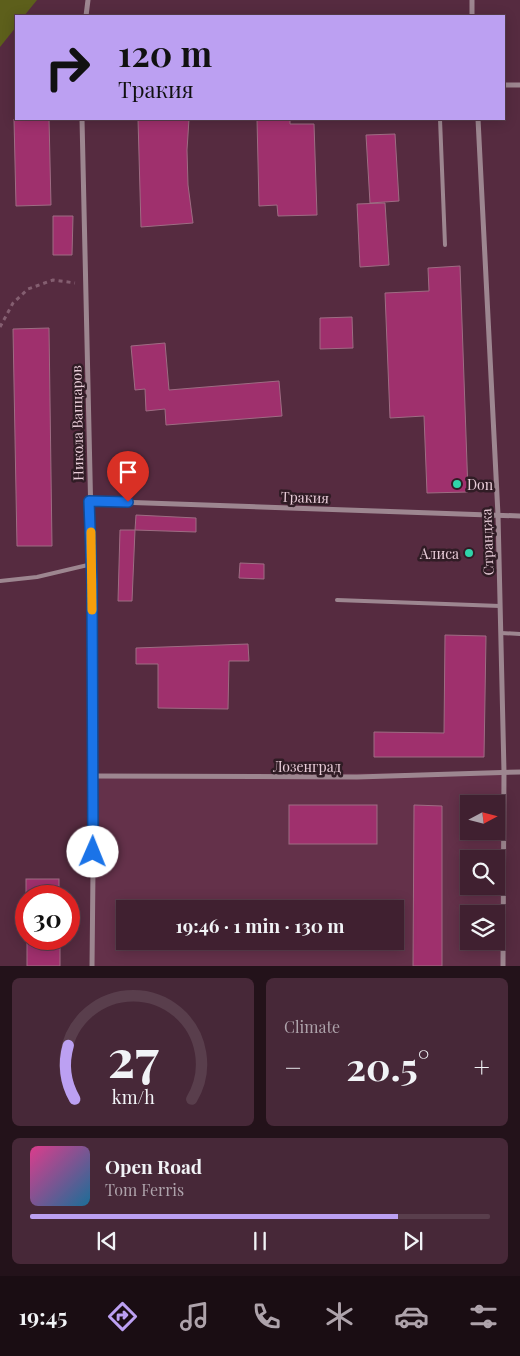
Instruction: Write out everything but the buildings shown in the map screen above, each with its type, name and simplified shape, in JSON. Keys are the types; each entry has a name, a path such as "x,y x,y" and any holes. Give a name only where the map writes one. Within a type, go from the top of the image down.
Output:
{"street":[{"path":"86,15 88,0"},
{"path":"472,0 472,15"},
{"path":"505,85 520,85"},
{"name":"Никола Вапцаров","path":"82,120 89,501 92,564 94,776 92,966"},
{"name":"Странджа","path":"478,120 498,515 504,772 502,966"},
{"name":"Тракия","path":"89,501 520,516"},
{"name":"Лозенград","path":"94,776 358,777 520,772"}],"lane":[{"path":"440,120 445,245"},
{"path":"0,581 37,577 92,564"},
{"path":"337,600 500,606"},
{"path":"501,633 520,634"}],"path":[{"path":"0,327 13,303 28,288 53,280 85,284"}],"shaded area":[{"path":"0,0 37,0 25,15 15,15 15,28 0,47"},
{"path":"504,772 504,795 460,795 460,840 504,840 504,850 460,850 460,895 503,895 503,905 460,905 460,950 503,950 503,966 92,966 94,776"}],"slow traffic":[{"path":"91,532 92,610"}],"place":[{"name":"Don","path":"457,484"},
{"name":"Алиса","path":"469,553"}],"route":[{"path":"93,852 92,583 89,501 128,502"}]}
